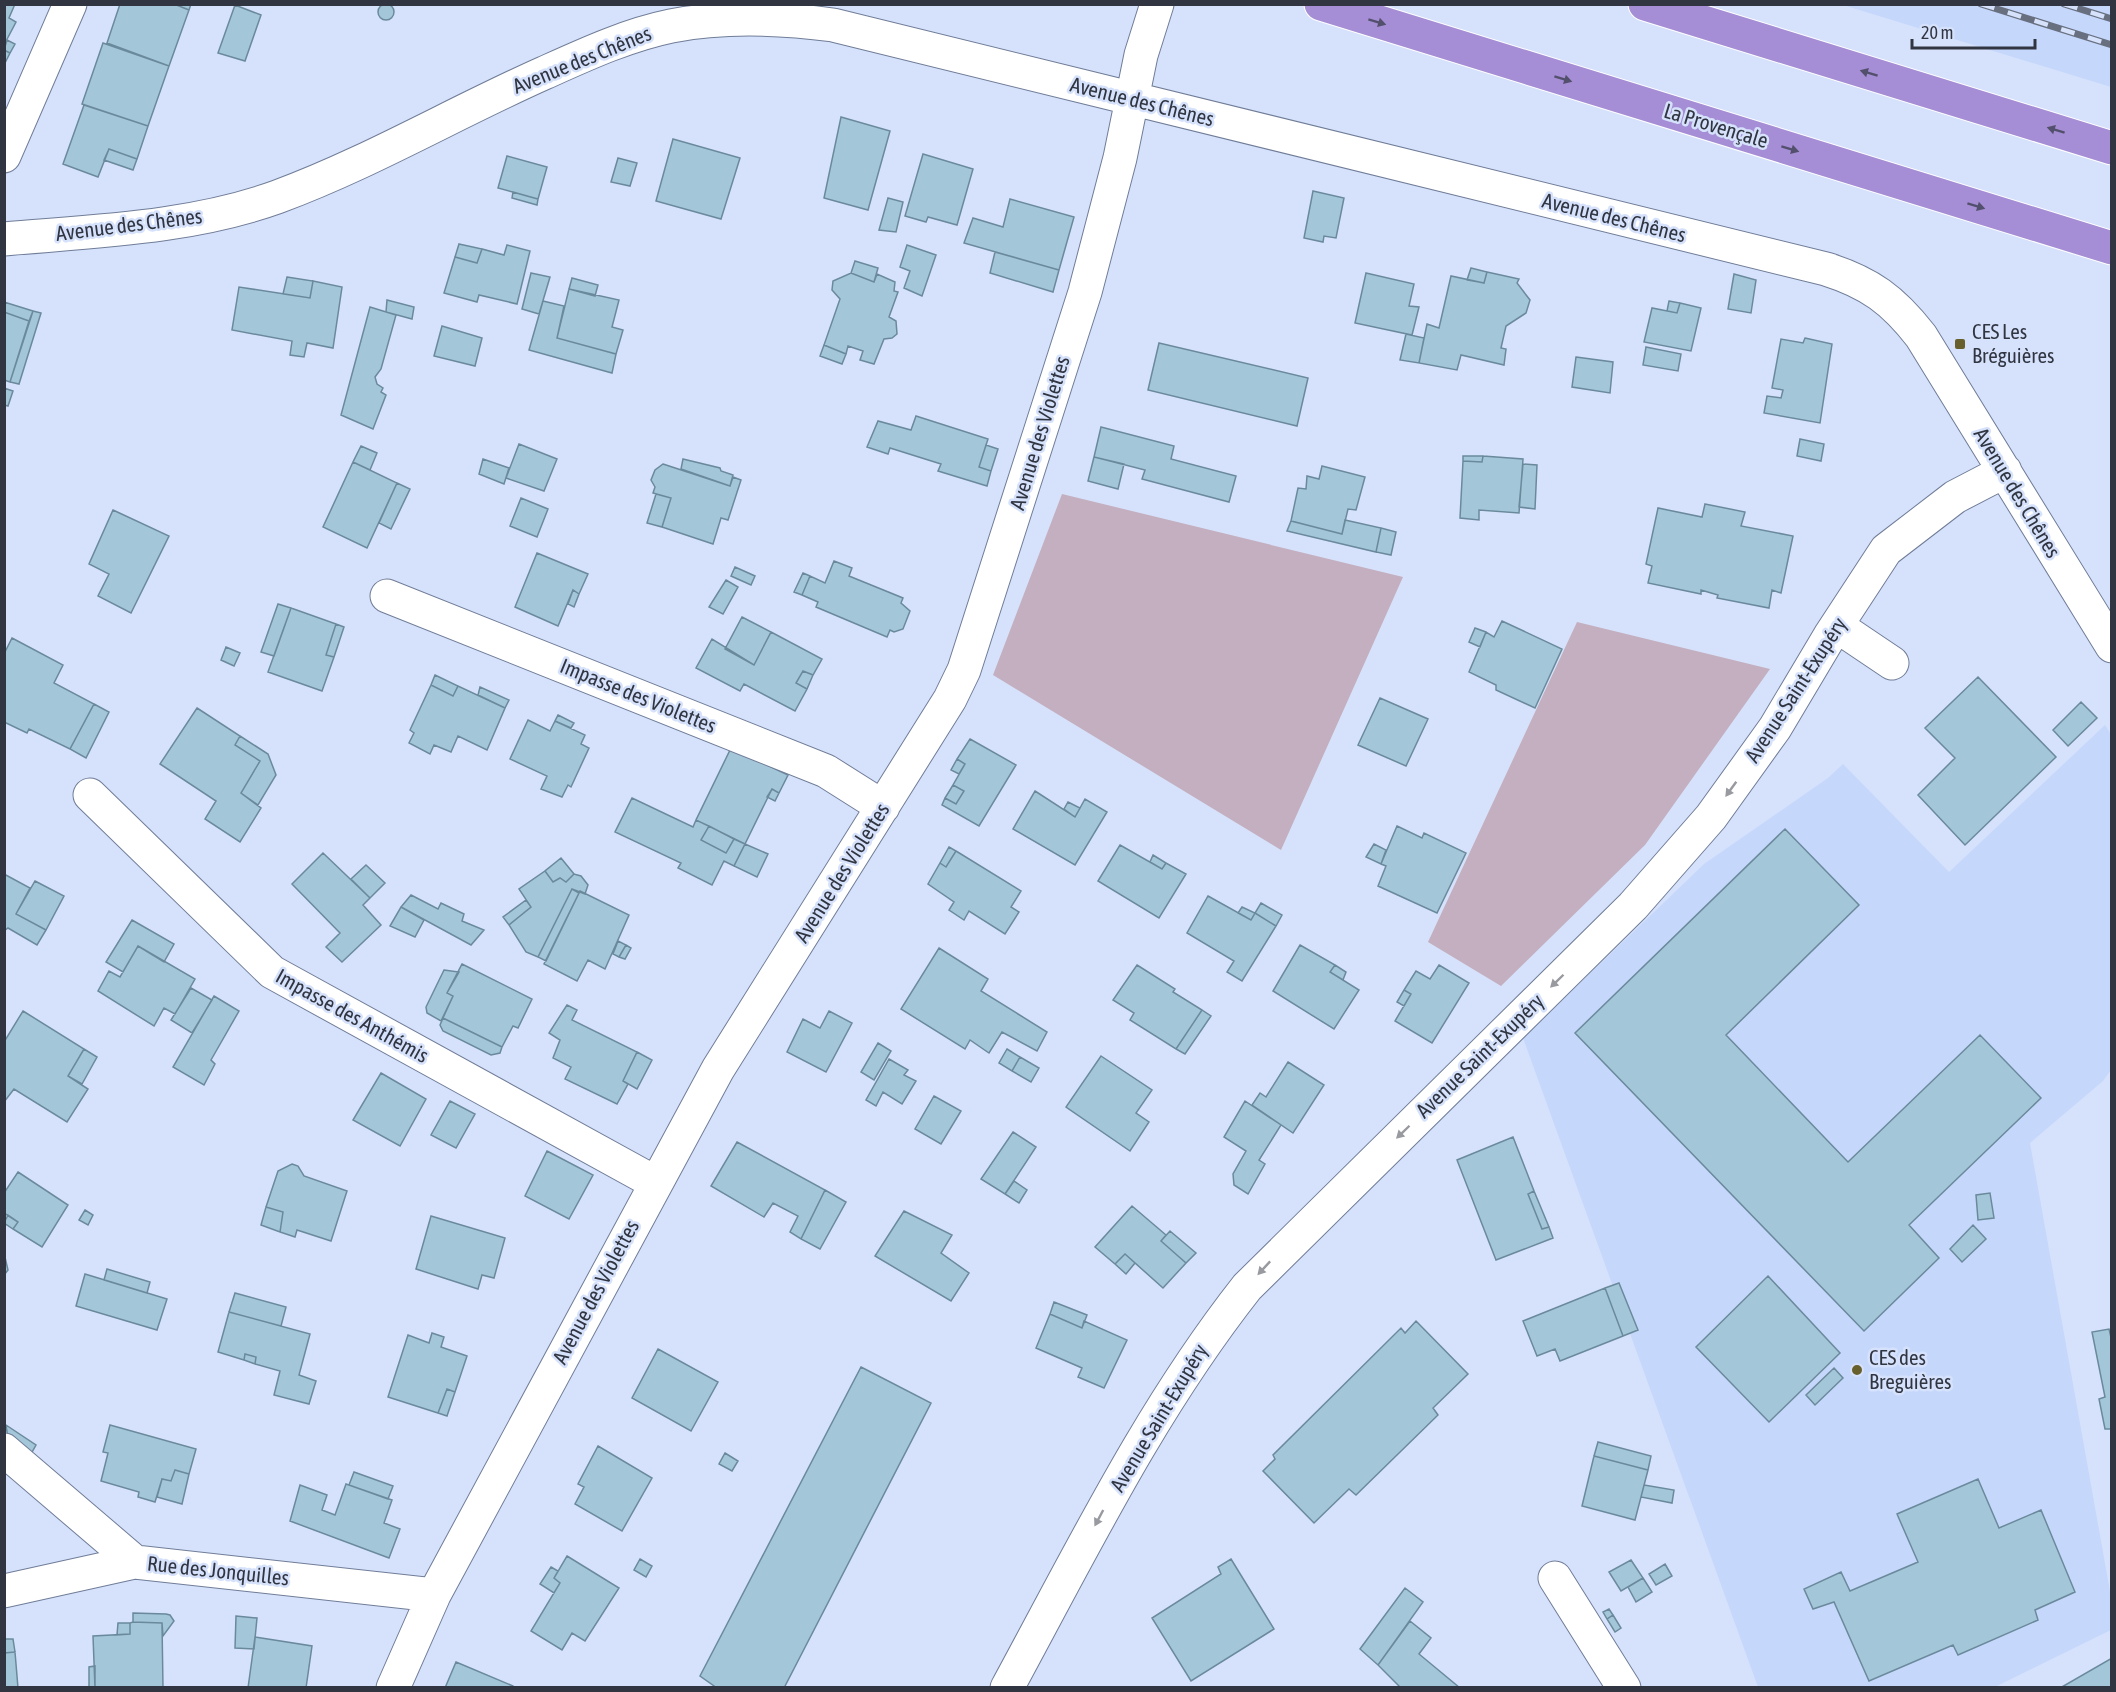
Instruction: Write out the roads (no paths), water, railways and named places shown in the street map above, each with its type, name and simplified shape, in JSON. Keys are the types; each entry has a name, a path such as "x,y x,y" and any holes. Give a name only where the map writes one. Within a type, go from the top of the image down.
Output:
{"highway":[{"name":"La Provençale","path":"1321,4 2112,248"},
{"path":"1645,4 2112,147"}],"street":[{"path":"4,156 70,4"},
{"name":"Avenue des Violettes","path":"393,1688 434,1595 654,1182 718,1069 950,699 967,662 1085,292 1142,55 1157,4"},
{"name":"Avenue des Chênes","path":"4,239 178,221 236,209 274,197 345,169 479,102 631,37 698,22 767,20 833,25 1816,267 1859,281 1888,300 1921,336 2112,646"},
{"name":"Avenue Saint-Exupéry","path":"1007,1688 1140,1444 1178,1381 1236,1300 1280,1251 1634,906 1668,868 1711,817 1775,728 1886,550 1901,536 1954,497 2005,471"},
{"name":"Impasse des Violettes","path":"387,596 826,771 883,807"},
{"path":"1834,630 1892,663"},
{"name":"Impasse des Anthémis","path":"90,795 272,972 654,1182"},
{"path":"4,1450 135,1562"},
{"name":"Rue des Jonquilles","path":"4,1592 135,1562 434,1595"},
{"path":"1555,1578 1624,1688"}],"railway":[{"path":"1981,4 2112,45"},
{"path":"2064,4 2112,19"}],"place":[{"name":"CES Les Bréguières","path":"1960,344"},
{"name":"CES des Breguières","path":"1857,1370"}]}
